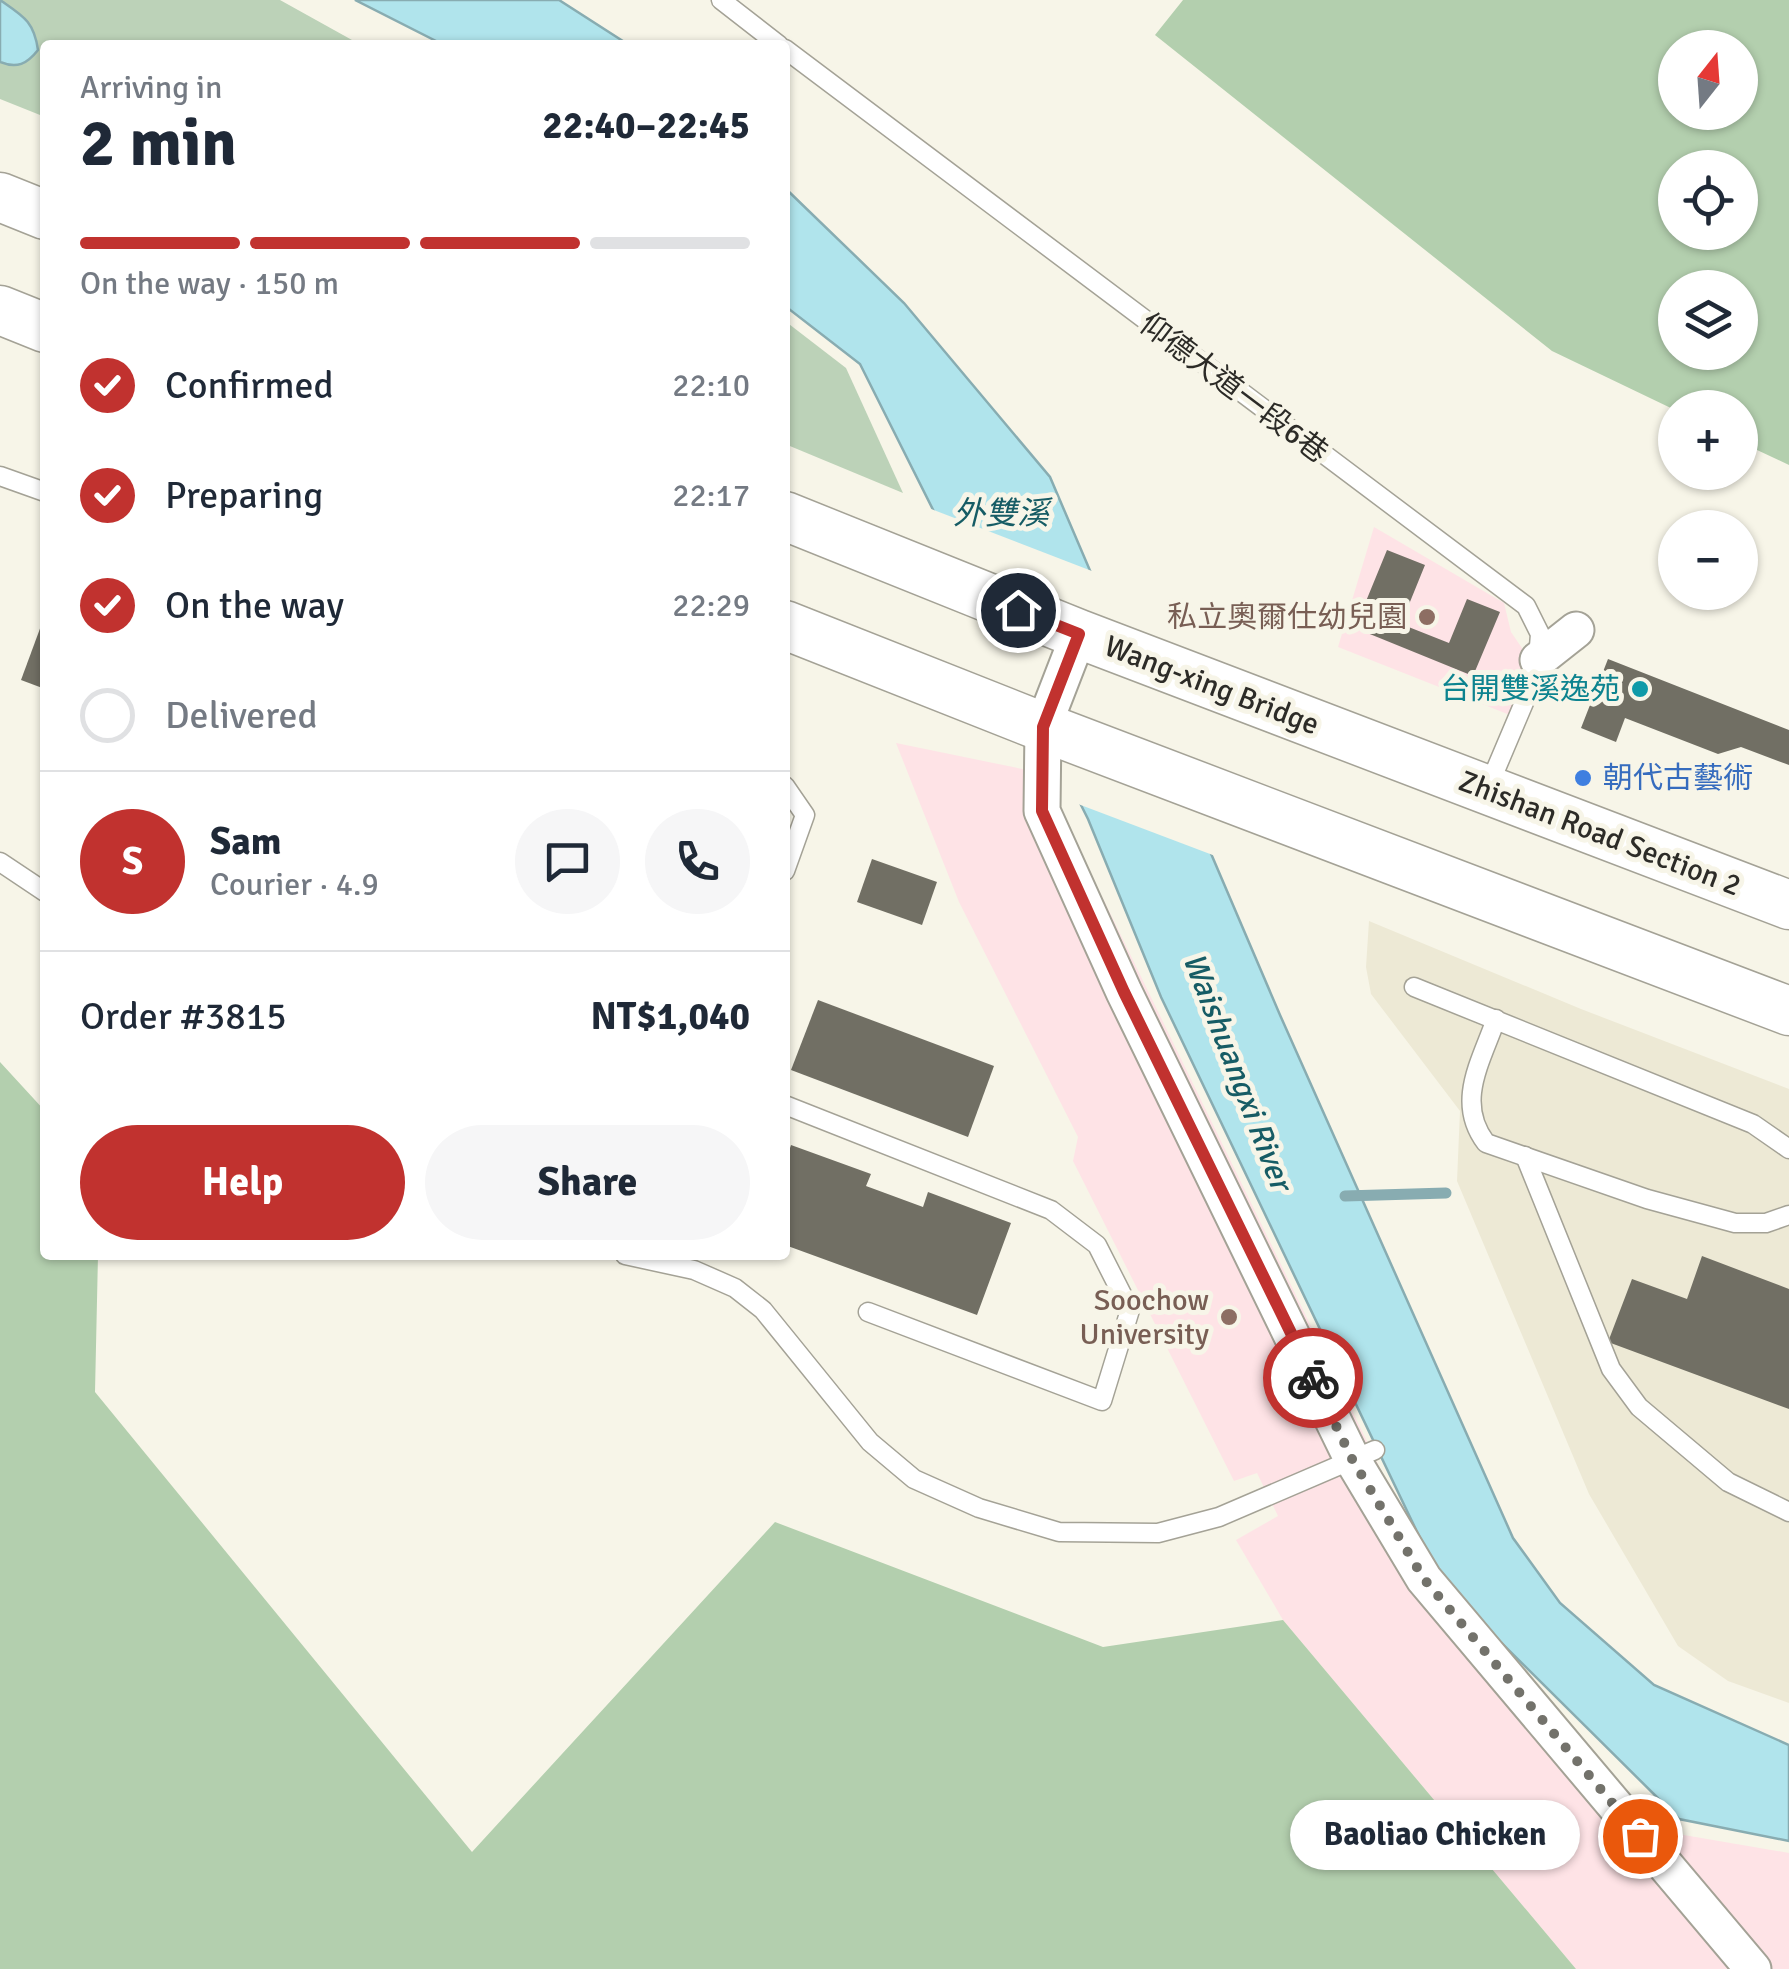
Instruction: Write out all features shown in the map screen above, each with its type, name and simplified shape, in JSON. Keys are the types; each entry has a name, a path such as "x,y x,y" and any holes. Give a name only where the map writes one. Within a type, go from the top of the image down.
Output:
{"main road":[{"path":"0,196 40,213"},
{"path":"0,310 40,326"},
{"name":"Wang-xing Bridge","path":"790,518 1412,762"},
{"path":"790,627 1789,1011"},
{"name":"Zhishan Road Section 2","path":"1412,762 1789,905"}],"street":[{"path":"1538,660 1576,630"},
{"path":"1079,634 1043,727 1042,811 1132,1009 1364,1454 1424,1579 1752,1969"}],"lane":[{"name":"仰德大道一段6巷","path":"721,0 773,40"},
{"name":"仰德大道一段6巷","path":"790,53 1526,606 1540,634 1537,672 1486,791"},
{"path":"0,476 40,490"},
{"path":"790,793 805,815 790,858"},
{"path":"0,862 40,889"},
{"path":"1414,988 1753,1124 1789,1149"},
{"path":"1496,1019 1472,1088 1473,1126 1486,1143 1647,1200 1735,1222 1766,1223 1789,1215"},
{"path":"790,1107 1051,1210 1097,1245 1130,1310 1102,1400 868,1312"},
{"path":"1525,1156 1611,1369 1639,1407 1728,1482 1789,1512"},
{"path":"648,1260 694,1270 749,1298 870,1442 914,1479 979,1508 1059,1532 1158,1532 1218,1517 1364,1454"}],"shaded area":[{"name":"私立奧爾仕幼兒園","path":"1374,527 1504,603 1511,632 1528,657 1520,719 1338,647"},
{"name":"Soochow University","path":"896,743 1042,773 1432,1575 1584,1768 1678,1834 1789,1853 1789,1969 1576,1969 1283,1620 1236,1540 1278,1516 1257,1473 1234,1481 1073,1161 1078,1137 959,902"},
{"path":"1369,921 1789,1089 1789,1703 1728,1681 1678,1646 1589,1494 1457,1181 1460,1111 1371,994 1366,967"}],"green space":[{"path":"0,0 280,0 352,40 40,40 40,115 0,99"},
{"path":"1183,0 1789,0 1789,465 1758,450 1758,390 1658,390 1658,402 1552,351 1155,35"},
{"path":"790,325 846,368 903,493 790,446"},
{"path":"0,1062 40,1106 40,1260 98,1260 95,1392 472,1852 775,1522 1103,1647 1283,1620 1576,1969 0,1969"}],"water":[{"path":"0,0 21,15 34,32 38,50 21,64 0,62"},
{"path":"355,0 559,0 621,40 434,40"},
{"name":"外雙溪","path":"790,193 904,303 1050,477 1280,1015 1513,1538 1560,1603 1654,1685 1789,1745 1789,1841 1679,1819 1442,1584 1161,997 1088,819 860,364 790,310"}],"pier":[{"path":"926,507 1097,573 1218,857 1078,804"}],"building":[{"name":"私立奧爾仕幼兒園","path":"1387,550 1425,565 1401,624 1449,643 1467,599 1500,612 1473,676 1355,628"},
{"path":"40,629 40,687 21,680"},
{"name":"台開雙溪逸苑","path":"1608,659 1789,730 1789,765 1741,747 1718,754 1625,718 1616,742 1581,728"},
{"path":"872,859 937,882 922,925 857,902"},
{"path":"818,1000 994,1066 968,1137 791,1070"},
{"path":"791,1145 871,1174 866,1186 923,1207 928,1192 1011,1223 977,1315 790,1247"},
{"path":"1702,1256 1789,1289 1789,1409 1608,1342 1632,1279 1687,1299"}],"waterway":[{"path":"1345,1196 1446,1193"}],"way so far":[{"path":"1313,1378 1352,1459 1424,1579 1640,1836"}],"place":[{"name":"私立奧爾仕幼兒園","path":"1427,617"},
{"name":"台開雙溪逸苑","path":"1640,689"},
{"name":"朝代古藝術","path":"1583,778"},
{"name":"Soochow University","path":"1229,1317"},
{"name":"Baoliao Chicken","path":"1640,1836"}],"route":[{"path":"1018,610 1079,634 1043,727 1042,811 1124,992 1313,1378"}],"water label":[{"name":"Waishuangxi River","path":"1238,1071"}]}
